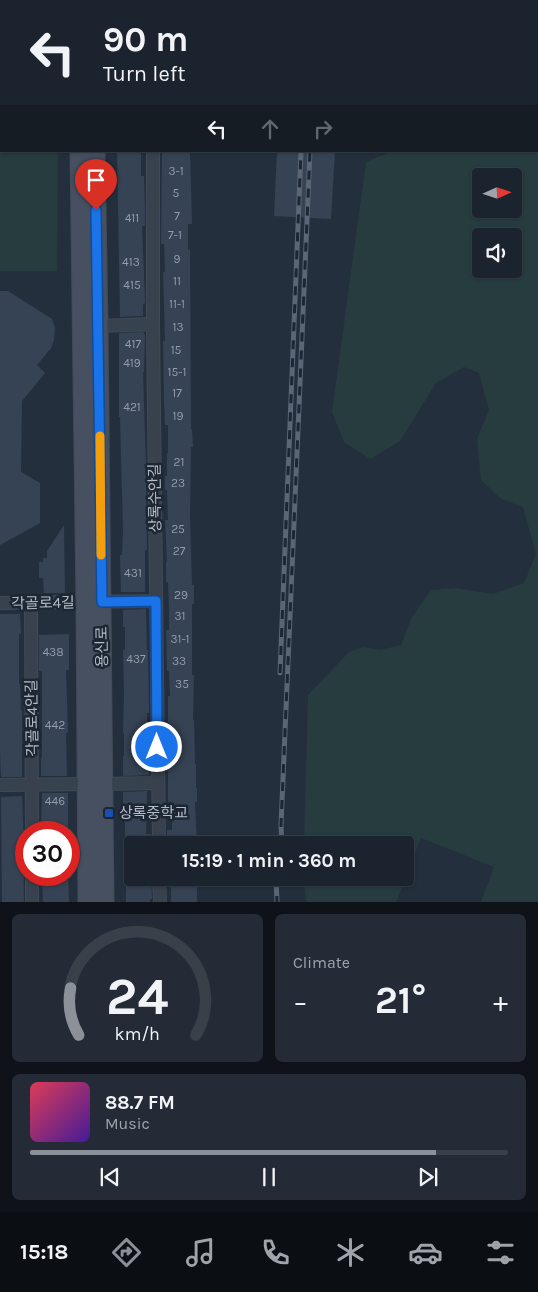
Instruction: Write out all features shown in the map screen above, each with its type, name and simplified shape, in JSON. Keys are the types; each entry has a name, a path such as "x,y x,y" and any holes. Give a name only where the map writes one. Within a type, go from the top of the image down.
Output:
{"main road":[{"name":"용신로","path":"80,152 94,602 96,784 104,902"},
{"name":"용신로","path":"94,602 98,326 95,152"},
{"name":"용신로","path":"88,902 96,784"}],"street":[{"name":"상록수안길","path":"153,152 159,836"},
{"path":"98,326 153,324"},
{"name":"각골로4길","path":"0,604 156,601"},
{"name":"각골로4안길","path":"31,602 32,821"},
{"path":"0,785 158,783"},
{"path":"32,886 32,902"},
{"path":"159,886 160,902"}],"green space":[{"path":"0,152 58,152 57,271 0,271"},
{"path":"391,152 538,152 538,902 481,902 494,867 421,838 414,856 414,836 304,836 308,695 349,652 363,647 380,650 401,645 411,619 431,590 456,588 493,594 524,583 536,554 523,507 501,499 481,480 477,439 489,410 479,373 464,367 436,383 400,441 370,459 344,442 332,412 366,162"},
{"path":"304,886 402,886 396,902 307,902"}],"building":[{"path":"117,152 141,152 141,176 144,176 145,209 145,226 142,226 145,303 143,305 143,316 120,317"},
{"path":"162,152 190,152 192,224 188,224 188,250 190,250 191,429 193,447 191,447 190,516 192,585 194,585 194,604 192,604 192,675 194,675 193,720 197,788 197,802 195,802 197,836 167,836 167,830 172,830 172,802 168,802 170,736 168,736 168,696 170,696 166,630 169,630 169,608 168,582 166,582 165,520 168,520 165,476 167,476 168,425 165,425 164,403 164,244 161,244"},
{"path":"277,152 335,152 331,219 274,216"},
{"path":"0,291 8,291 52,319 55,328 51,348 37,365 45,373 22,401 21,472 40,483 40,523 0,545"},
{"path":"143,332 145,335 143,372 147,484 145,592 121,592 120,555 122,555 123,532 119,417 119,333"},
{"path":"64,525 65,593 44,593 43,578 39,578 39,562 43,562 43,558 47,558 47,551"},
{"path":"146,609 149,775 123,776 123,650 125,650 125,627 123,627 123,610"},
{"path":"0,614 20,614 19,684 22,710 22,777 1,777"},
{"path":"69,634 69,670 66,670 67,776 41,776 42,671 39,671 39,635"},
{"path":"147,791 146,834 151,834 151,836 125,836 123,792"},
{"path":"42,793 68,793 68,821 41,821"},
{"path":"22,796 23,821 15,821 15,886 24,886 24,902 2,902 1,797"},
{"path":"42,886 68,886 69,902 43,902"},
{"path":"126,886 151,886 152,899 150,899 150,902 126,902"},
{"path":"171,886 197,886 197,902 171,902"}],"railway":[{"path":"280,673 301,152"},
{"path":"282,836 310,152"},
{"path":"276,886 277,902"}],"slow traffic":[{"path":"100,436 101,555"}],"place":[{"name":"상록중학교","path":"109,813"}],"route":[{"path":"96,210 102,602 156,601 157,747"}]}
